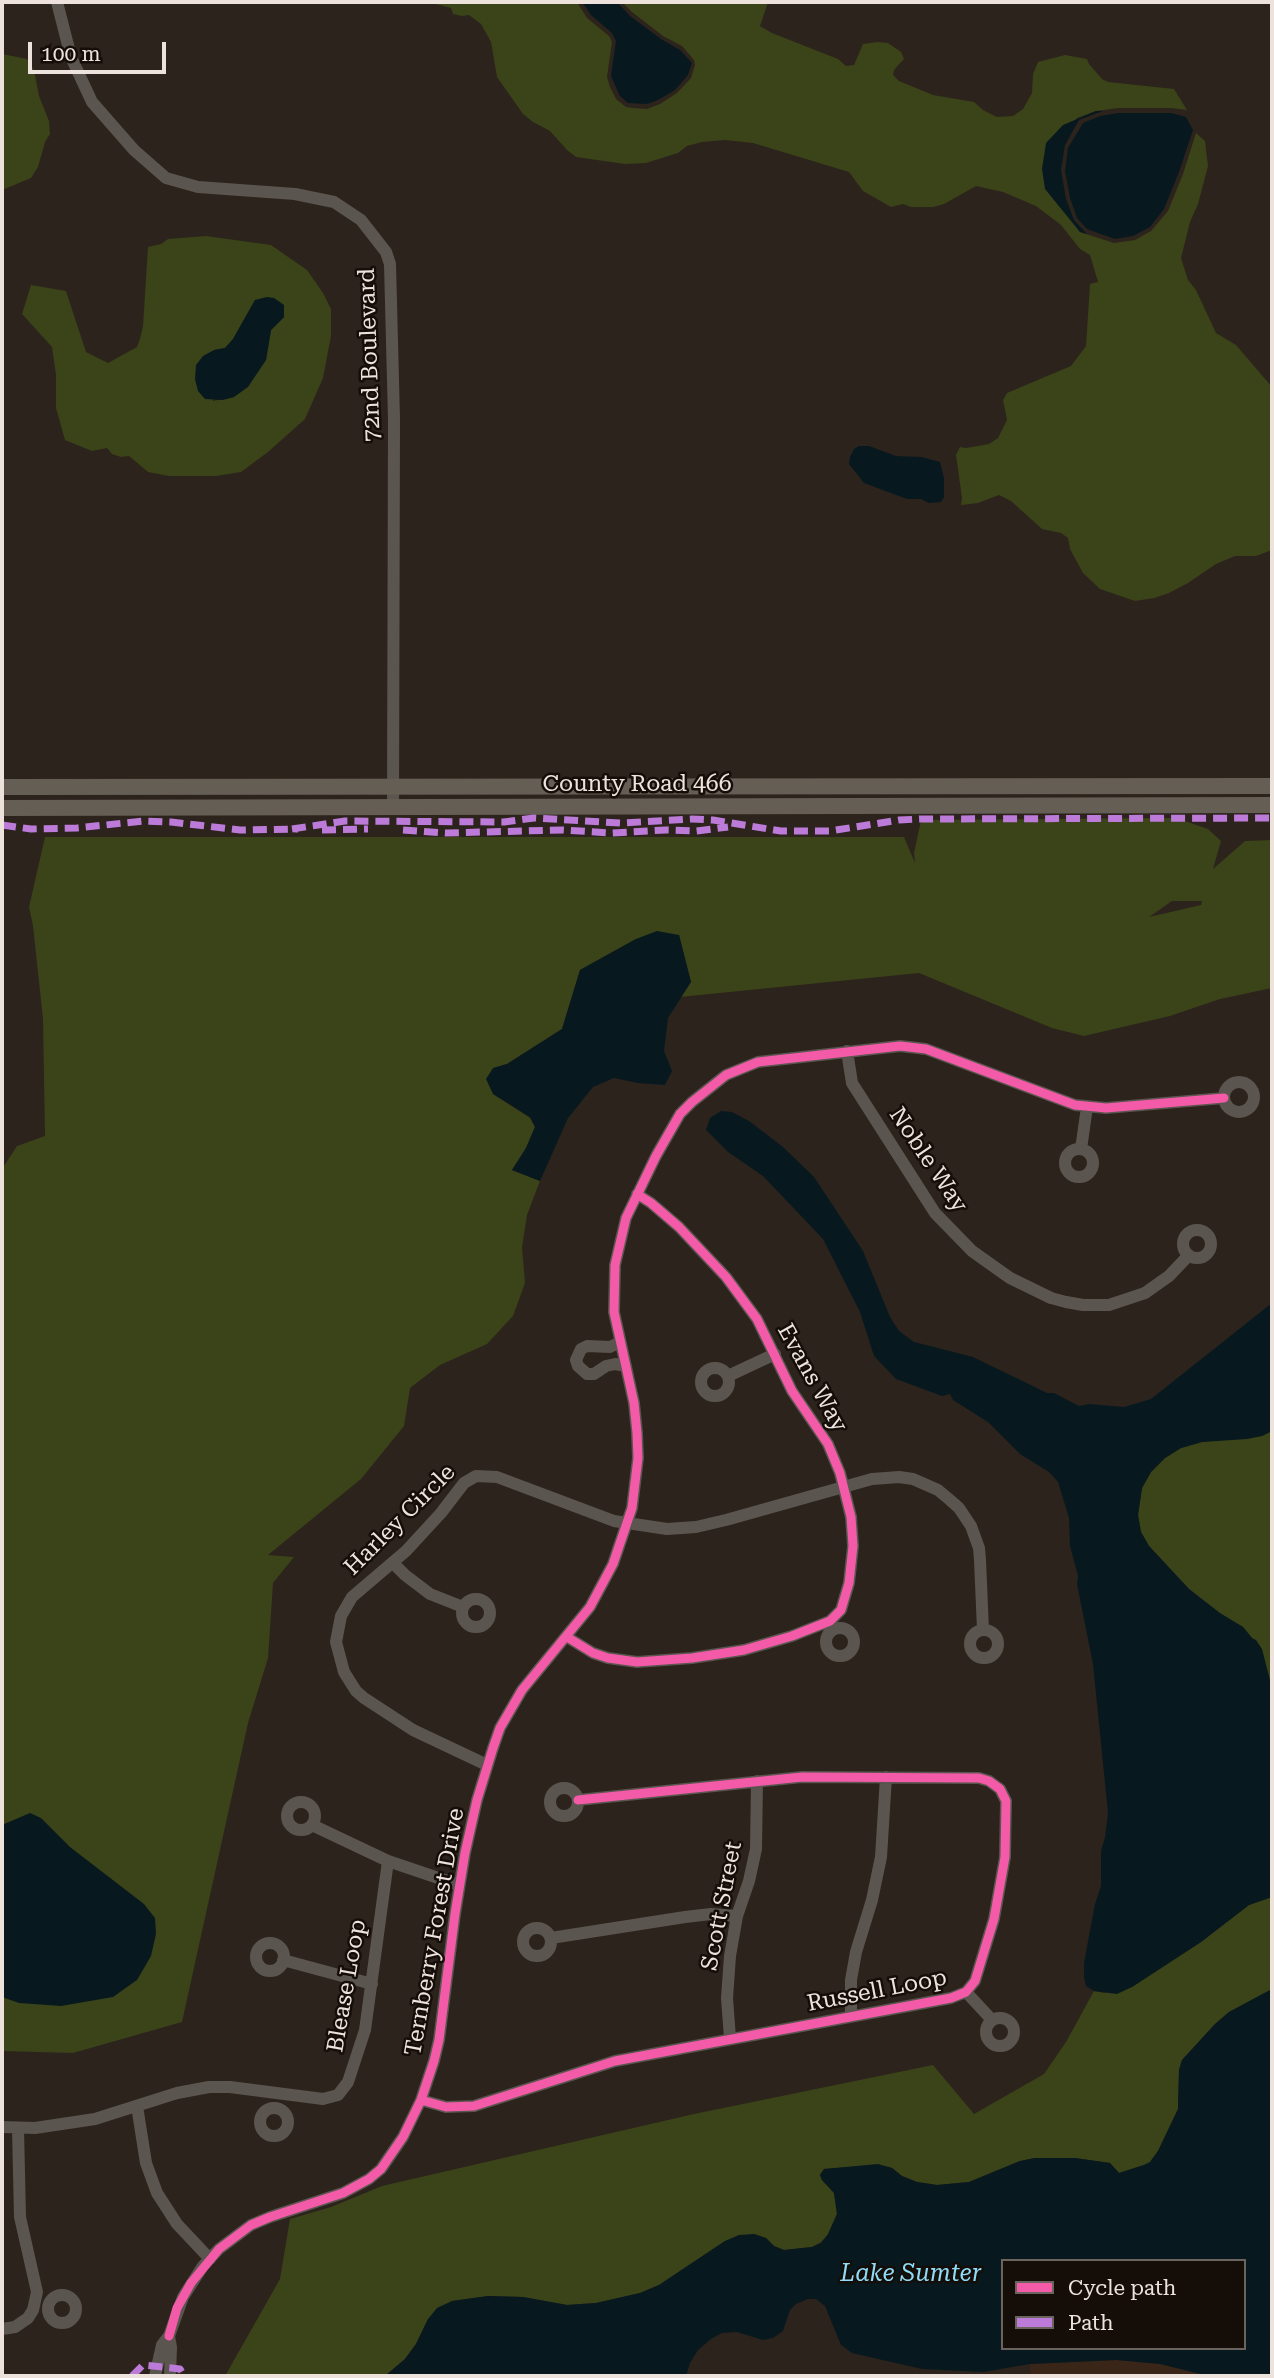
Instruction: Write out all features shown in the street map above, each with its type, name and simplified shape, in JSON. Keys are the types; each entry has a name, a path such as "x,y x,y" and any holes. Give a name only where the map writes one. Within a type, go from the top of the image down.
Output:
{"main road":[{"name":"County Road 466","path":"2,787 1272,786"},
{"name":"County Road 466","path":"2,808 1272,805"}],"street":[{"name":"72nd Boulevard","path":"57,2 71,57 92,102 135,150 166,178 198,187 295,194 334,202 361,220 386,252 390,264 394,419 393,807"},
{"name":"Ternberry Forest Drive","path":"155,2376 162,2345 169,2336 183,2297 210,2259 234,2236 251,2225 343,2193 369,2179 381,2169 403,2137 421,2100 435,2061 439,2040 459,1885 470,1832 487,1765 500,1728 522,1689 590,1607 613,1564 627,1523 638,1458 634,1403 614,1312 615,1265 626,1218 676,1121 692,1102 726,1075 741,1068 773,1059 900,1046 926,1049 1060,1101 1087,1107 1125,1107 1224,1098"},
{"name":"Noble Way","path":"846,1051 852,1083 935,1213 972,1251 1010,1278 1066,1303 1109,1305 1145,1293 1169,1276 1189,1255"},
{"path":"1081,1149 1087,1107"},
{"name":"Evans Way","path":"567,1637 593,1653 637,1662 692,1658 744,1650 831,1626 845,1600 852,1566 851,1517 836,1460 818,1428 796,1398 750,1309 709,1257 662,1212 637,1195"},
{"path":"620,1342 610,1347 587,1346 581,1349 576,1360 578,1366 587,1374 594,1374 615,1364 626,1366"},
{"path":"728,1376 775,1354"},
{"name":"Harley Circle","path":"487,1765 413,1730 356,1691 344,1672 336,1642 341,1615 352,1597 423,1534 464,1483 476,1476 497,1477 594,1515 667,1529 696,1527 886,1477 913,1479 938,1490 959,1508 971,1526 979,1548 983,1630"},
{"path":"393,1563 430,1594 463,1607"},
{"name":"Russell Loop","path":"421,2100 438,2106 464,2108 615,2061 951,1998 966,1992 975,1981 1001,1886 1007,1828 1006,1801 995,1784 979,1778 802,1777 578,1800"},
{"path":"851,2016 851,1980 856,1952 872,1900 881,1857 886,1777"},
{"name":"Scott Street","path":"730,2038 727,1998 729,1974 737,1916 751,1873 755,1849 757,1781"},
{"path":"312,1825 388,1861 459,1885"},
{"name":"Blease Loop","path":"2,2127 18,2129 54,2126 95,2119 177,2093 209,2087 230,2087 323,2099 332,2098 344,2090 361,2046 388,1861"},
{"path":"551,1938 675,1918 711,1914 737,1916"},
{"path":"283,1960 372,1984"},
{"path":"966,1992 992,2020"},
{"path":"276,2108 278,2094"},
{"path":"137,2106 144,2155 157,2193 177,2224 210,2259"},
{"path":"2,2329 22,2323 42,2303 37,2292 20,2217 18,2129"},
{"name":"Ternberry Forest Drive","path":"169,2336 170,2376"}],"shaded area":[{"path":"1116,2360 1160,2364 1209,2376 1031,2376 1030,2364"}],"green space":[{"path":"428,2 577,2 587,18 609,36 612,42 607,77 610,87 616,99 626,107 633,108 647,109 677,93 691,78 695,65 682,46 663,36 622,2 768,2 760,26 772,33 838,59 846,66 854,65 863,44 888,43 901,52 904,59 894,70 893,75 899,81 933,95 974,102 997,117 1013,116 1023,109 1032,93 1033,74 1038,62 1065,55 1087,59 1102,79 1108,82 1174,89 1187,110 1118,108 1096,111 1077,118 1042,168 1080,232 1114,243 1135,240 1151,231 1168,211 1196,133 1205,141 1208,166 1181,258 1188,280 1196,290 1216,333 1236,345 1272,387 1272,550 1256,556 1235,556 1216,564 1169,593 1135,601 1100,589 1083,573 1070,549 1068,538 1061,533 1042,529 1011,501 999,495 978,503 961,505 956,455 960,447 989,444 998,438 1007,420 1003,400 1007,393 1071,366 1086,346 1090,284 1098,282 1090,255 1080,249 1061,225 1036,206 1003,192 976,186 944,204 933,207 911,207 903,204 891,207 863,191 849,172 753,143 725,140 687,146 678,153 646,163 625,164 576,157 550,131 523,114 497,77 491,42 481,24 469,15 453,14 451,8"},
{"path":"2,54 27,59 34,70 39,96 49,121 50,134 31,178 2,190"},
{"path":"206,236 271,245 307,270 331,309 331,336 323,378 305,419 241,472 216,476 169,476 148,472 129,456 112,454 107,448 92,451 65,440 56,408 56,375 52,347 22,314 31,285 66,291 86,352 108,363 137,347 143,326 148,247 168,239","holes":["255,300 284,317 271,330 266,360 234,397 213,401 214,350 225,348 233,339"]},
{"path":"1176,818 1208,829 1221,841 1213,869 1245,841 1272,840 1272,988 1220,999 1170,1016 1084,1036 1052,1028 919,973 680,997 691,982 679,935 636,939 580,970 562,1029 507,1064 494,1068 493,1094 530,1118 535,1127 512,1170 540,1181 527,1215 522,1247 525,1283 513,1316 487,1344 440,1365 410,1388 404,1426 361,1479 268,1555 294,1557 273,1583 268,1658 248,1723 182,2022 73,2053 2,2051 2,1169 17,1146 45,1136 43,1019 29,907 45,837 904,837 915,863 914,853 921,820","holes":["1172,901 1202,901 1201,905 1149,917"]},
{"path":"1272,1431 1272,1688 1252,1638 1243,1627 1220,1614 1189,1589 1149,1546 1141,1532 1138,1515 1142,1488 1151,1472 1165,1458 1181,1448 1202,1442 1262,1436"},
{"path":"1272,1897 1272,1989 1229,2012 1182,2060 1179,2070 1178,2109 1158,2151 1150,2162 1144,2165 1119,2173 1110,2163 1075,2158 1035,2158 1020,2161 969,2182 937,2185 917,2182 892,2168 878,2165 824,2169 820,2175 834,2193 837,2214 828,2235 812,2247 784,2250 774,2246 766,2238 754,2234 725,2241 659,2285 640,2293 596,2303 567,2305 523,2297 488,2296 452,2301 428,2319 405,2359 385,2376 225,2376 280,2279 290,2219 331,2207 382,2186 694,2114 933,2065 974,2114 1044,2074 1066,2042 1094,1991 1104,1993 1132,1987 1201,1942 1249,1905"}],"water":[{"path":"582,2 617,2 630,16 680,50 692,63 688,75 675,90 658,100 647,104 628,103 620,96 611,76 616,41 612,33 591,15"},
{"path":"1096,111 1103,111 1079,120 1065,145 1061,170 1066,199 1074,220 1087,234 1080,232 1045,189 1042,169 1046,143 1063,125"},
{"path":"1118,113 1171,113 1186,117 1193,130 1164,209 1150,227 1133,236 1115,239 1087,229 1077,218 1065,171 1068,148 1083,123"},
{"path":"267,297 284,305 284,317 271,330 266,360 248,387 234,397 223,400 205,399 198,391 196,365 203,356 225,348 255,300"},
{"path":"869,446 896,456 921,457 940,462 944,478 944,497 941,502 907,499 864,483 849,464 854,449"},
{"path":"657,931 679,935 691,982 668,1018 664,1051 672,1071 665,1085 614,1078 593,1087 568,1118 540,1181 512,1170 535,1127 530,1117 493,1094 486,1079 493,1068 507,1064 562,1029 580,970 636,939"},
{"path":"721,1111 732,1112 749,1121 783,1147 814,1177 863,1251 890,1317 899,1331 914,1342 973,1357 1079,1406 1089,1404 1124,1407 1151,1399 1272,1303 1272,1431 1247,1439 1202,1442 1181,1448 1165,1458 1151,1472 1142,1488 1138,1515 1141,1532 1149,1546 1189,1589 1243,1627 1262,1649 1272,1688 1272,1897 1249,1905 1201,1942 1117,1994 1094,1991 1086,1986 1084,1977 1095,1904 1101,1886 1101,1851 1108,1813 1093,1664 1077,1584 1078,1576 1070,1546 1069,1518 1058,1482 1049,1472 1020,1454 988,1422 953,1400 950,1394 942,1396 896,1379 874,1356 860,1312 823,1239 763,1176 728,1152 706,1130 710,1118"},
{"path":"30,1813 41,1818 70,1847 144,1904 155,1918 156,1934 151,1956 137,1980 113,1997 61,2006 19,2003 2,1997 2,1825"},
{"name":"Lake Sumter","path":"1272,1989 1272,2376 1209,2376 1160,2364 1116,2360 1030,2364 983,2372 922,2369 852,2353 841,2345 825,2306 816,2299 808,2299 790,2310 783,2331 773,2338 763,2340 737,2332 722,2333 711,2339 698,2350 686,2376 385,2376 405,2359 437,2308 452,2301 488,2296 523,2297 567,2305 596,2303 640,2293 659,2285 725,2241 739,2235 754,2234 766,2238 774,2246 784,2250 812,2247 821,2243 837,2214 834,2193 820,2175 824,2169 878,2164 892,2168 917,2182 937,2185 969,2182 1020,2161 1035,2158 1075,2158 1110,2163 1119,2173 1144,2165 1150,2162 1158,2151 1178,2109 1179,2070 1182,2060 1229,2012"}],"marked path":[{"path":"292,829 345,821 504,822 534,818 621,823 713,820 781,831 830,831 920,819 1272,818"},
{"path":"2,825 31,829 77,828 143,821 240,830 298,829"},
{"path":"403,830 445,833 563,830 611,833 696,831 728,827"},
{"path":"322,830 368,829"},
{"path":"132,2376 143,2365 180,2369 184,2376"}],"cycle path":[{"path":"169,2336 177,2308 191,2283 219,2249 251,2225 343,2193 369,2179 381,2169 403,2137 421,2100 439,2040 465,1853 477,1800 500,1728 522,1690 590,1607 613,1564 632,1508 638,1458 637,1433 634,1403 614,1312 615,1265 626,1218 680,1114 726,1075 758,1062 900,1046 926,1049 1075,1105 1106,1108 1224,1098"},
{"path":"567,1637 593,1653 637,1662 692,1658 744,1650 830,1621 841,1610 849,1583 853,1546 851,1517 840,1473 828,1444 792,1391 757,1319 726,1277 679,1227 637,1194"},
{"path":"421,2100 446,2107 474,2106 615,2061 951,1998 966,1992 975,1981 994,1919 1005,1857 1006,1801 1000,1789 989,1781 979,1778 802,1777 578,1800"}]}
